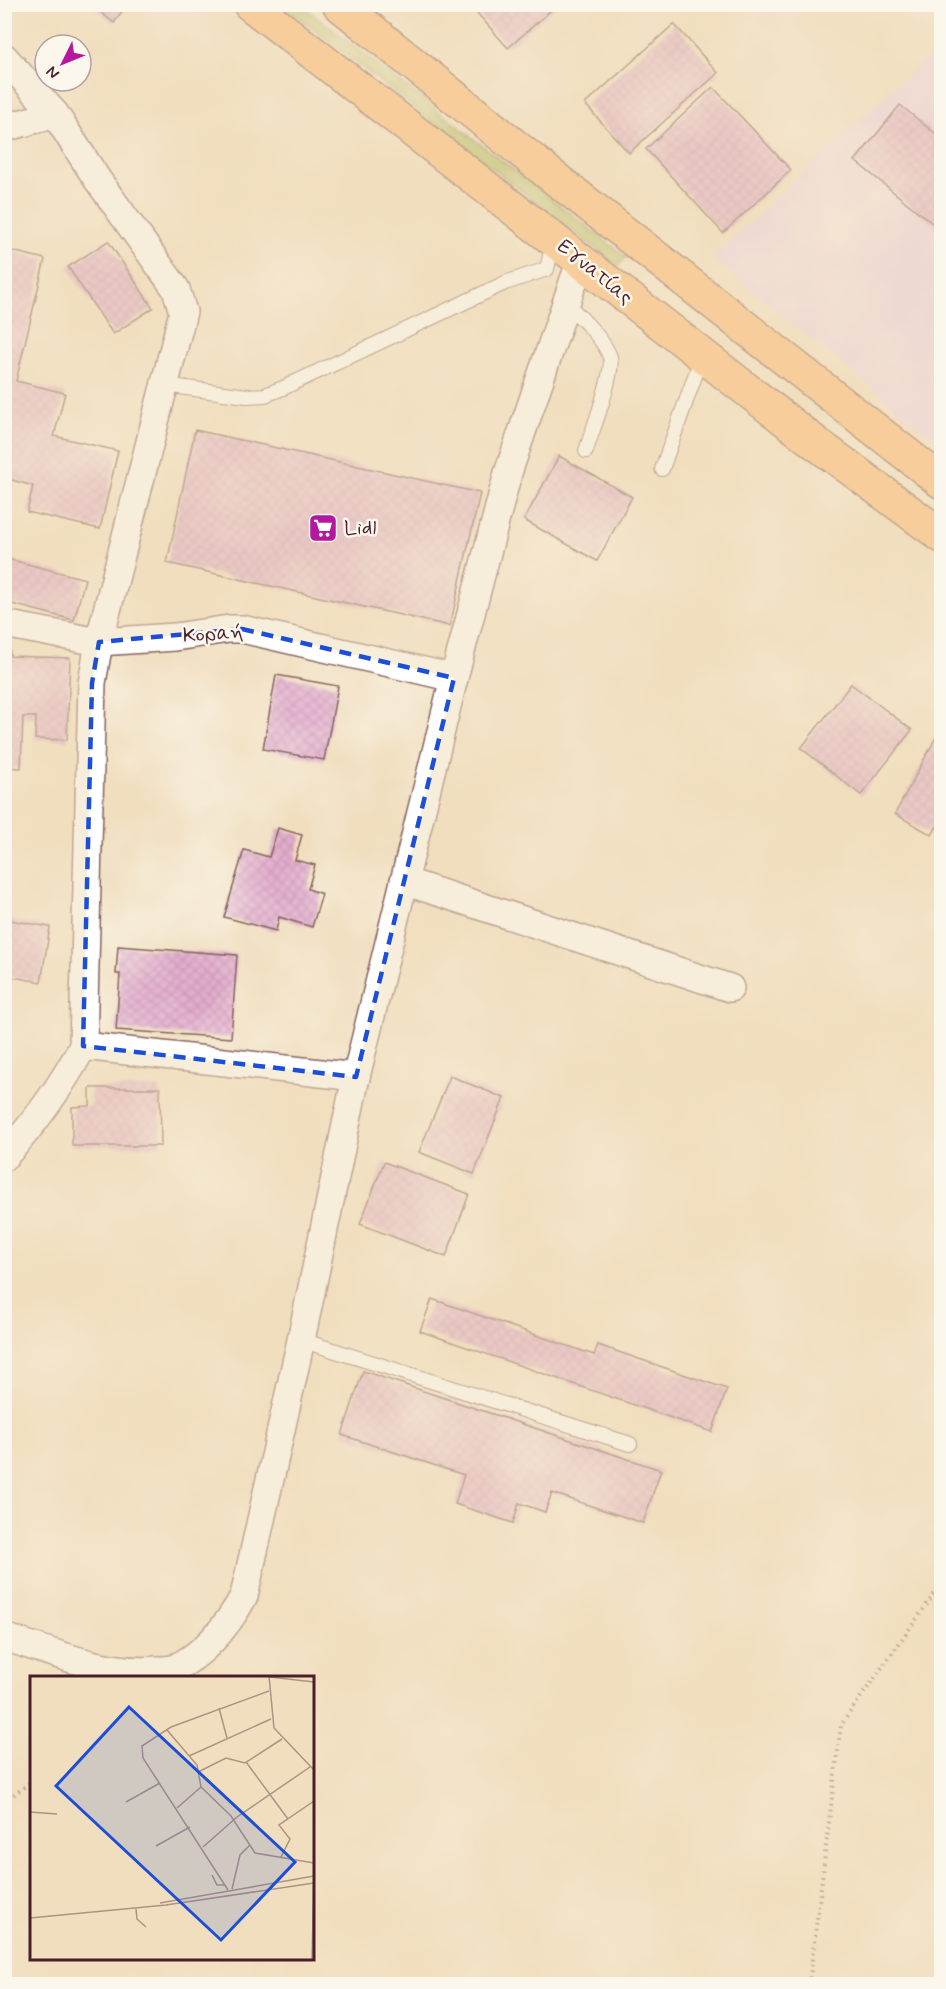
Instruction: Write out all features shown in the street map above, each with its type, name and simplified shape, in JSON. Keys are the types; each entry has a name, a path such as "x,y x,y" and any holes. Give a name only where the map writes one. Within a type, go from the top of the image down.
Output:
{"highway":[{"name":"Εγνατίας","path":"250,4 702,356 843,464 942,536"},
{"path":"339,4 552,176 942,482"}],"street":[{"path":"4,57 56,114 97,179 176,289 183,312 99,642 92,683 83,1046 52,1098 29,1130 4,1157"},
{"path":"4,128 56,114"},
{"path":"4,1637 106,1668 140,1672 173,1669 195,1655 216,1637 232,1618 244,1596 356,1077 454,678 508,473 580,262"},
{"name":"Κοραή","path":"4,624 99,642 175,637 242,629 454,678"},
{"path":"404,881 730,988"},
{"path":"83,1046 356,1077"}],"lane":[{"path":"164,385 247,396 266,394 283,388 505,283 547,269 553,238"},
{"path":"566,303 590,327 610,358 610,374 586,451"},
{"path":"662,469 702,356"},
{"path":"301,1340 630,1444"}],"path":[{"path":"809,1984 841,1725 942,1583"},
{"path":"4,1802 30,1782"}],"highlighted area":[{"path":"242,629 454,678 356,1077 83,1046 92,683 99,642"}],"shaded area":[{"path":"941,48 941,444 712,258 906,76"}],"green space":[{"path":"282,5 301,5 626,257 618,266"}],"building":[{"path":"90,4 127,4 114,23"},
{"path":"470,5 557,5 508,48"},
{"path":"674,24 718,73 629,153 585,104"},
{"path":"713,87 791,170 723,233 646,149"},
{"path":"900,105 942,139 942,231 855,161"},
{"path":"108,241 153,308 113,334 68,267"},
{"path":"4,249 45,259 16,381 65,393 54,436 118,451 100,529 27,512 33,486 8,479 4,490"},
{"name":"Lidl","path":"195,430 480,493 450,626 167,563"},
{"path":"559,456 632,497 597,561 524,520"},
{"path":"4,558 85,579 74,620 4,602"},
{"path":"4,650 10,650 10,656 70,658 67,740 35,739 36,717 23,717 21,768 4,767"},
{"path":"276,675 338,686 324,760 263,749"},
{"path":"851,684 912,730 861,795 801,748"},
{"path":"942,726 942,818 932,835 895,814"},
{"path":"278,828 302,835 295,860 315,865 308,889 322,894 312,927 279,917 276,931 224,917 244,850 269,857"},
{"path":"4,919 50,927 41,982 6,976 10,949 4,948"},
{"path":"118,946 237,955 231,1038 116,1030 120,974 116,974"},
{"path":"450,1076 504,1098 474,1174 419,1152"},
{"path":"90,1088 160,1088 161,1146 72,1146 72,1107 90,1106"},
{"path":"384,1162 469,1194 446,1257 360,1224"},
{"path":"432,1299 594,1355 598,1345 727,1389 712,1432 420,1331"},
{"path":"363,1371 661,1470 643,1523 552,1493 545,1512 519,1503 513,1523 455,1504 464,1475 342,1435"}],"place":[{"name":"Lidl","path":"323,528"}]}
